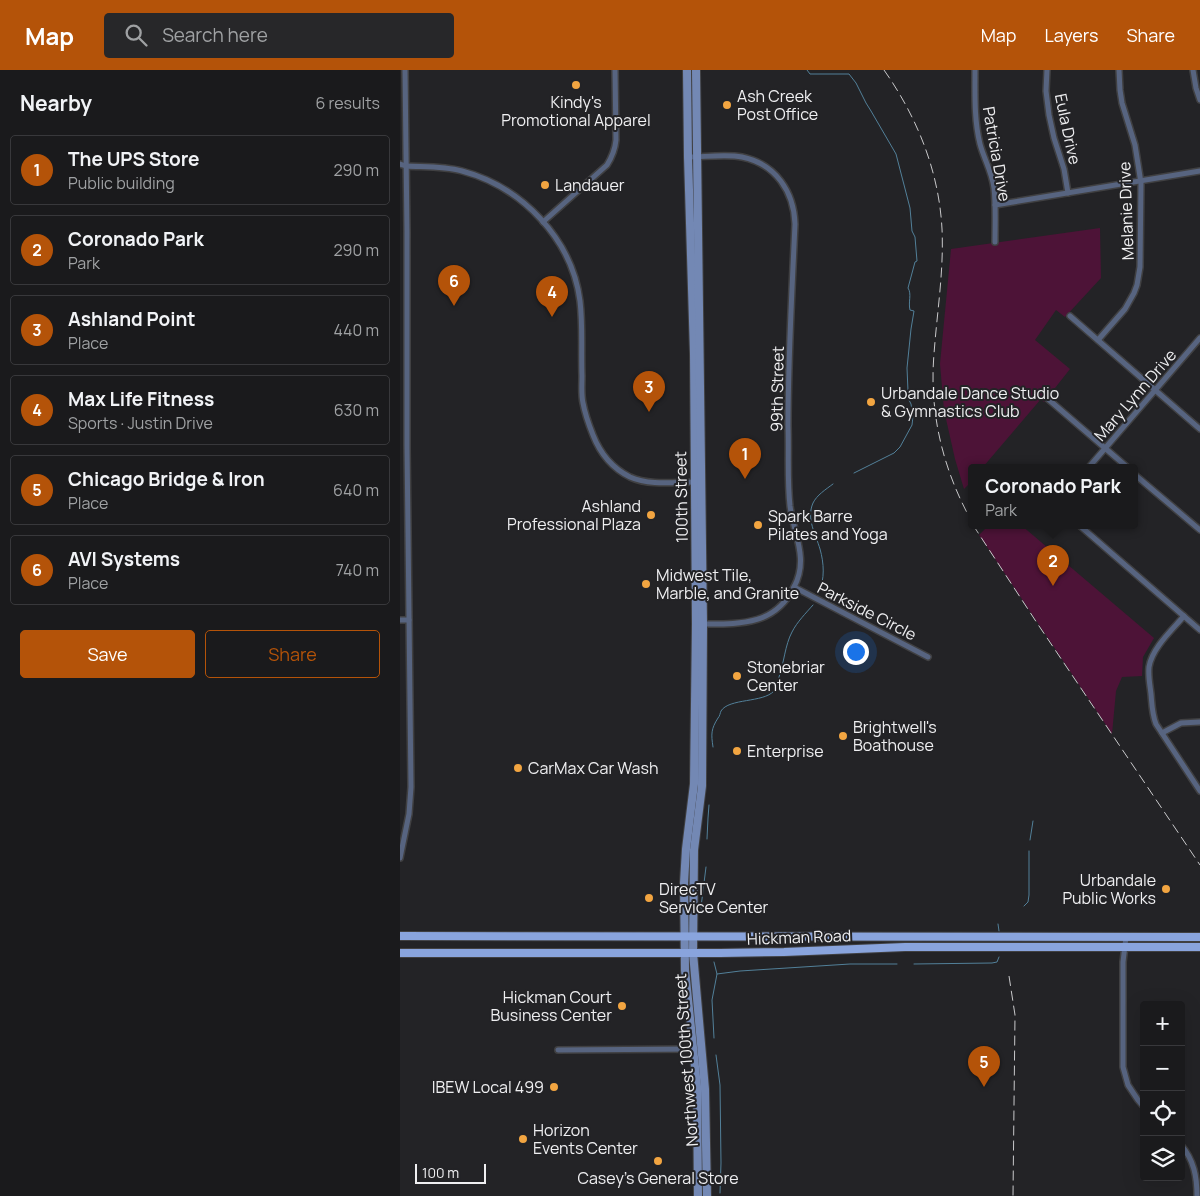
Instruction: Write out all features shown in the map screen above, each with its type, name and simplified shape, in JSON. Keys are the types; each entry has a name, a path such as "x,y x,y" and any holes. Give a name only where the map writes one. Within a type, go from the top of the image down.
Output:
{"main road":[{"name":"100th Street","path":"687,70 698,482"},
{"name":"100th Street","path":"693,953 694,850 702,786 696,70"},
{"name":"100th Street","path":"684,953 684,883 694,784 700,624"},
{"name":"Hickman Road","path":"400,936 1200,937"},
{"name":"Hickman Road","path":"400,953 784,952 905,947 1200,947"},
{"name":"Northwest 100th Street","path":"684,953 696,1086 698,1196"},
{"name":"Northwest 100th Street","path":"693,953 705,1089 706,1196"}],"street":[{"path":"400,858 409,814 411,787 407,252 403,165 405,70"},
{"path":"543,222 607,165 612,158 616,140 615,70"},
{"name":"Patricia Drive","path":"975,70 977,130 994,186 994,242"},
{"name":"Eula Drive","path":"1047,70 1046,91 1049,115 1064,169 1068,193"},
{"name":"Melanie Drive","path":"1098,340 1130,302 1137,285 1140,267 1140,181 1135,145 1122,103 1119,70"},
{"path":"1193,70 1200,100"},
{"name":"99th Street","path":"688,156 740,157 762,164 774,173 786,188 793,205 795,224 788,383 789,482 791,511 800,545 800,571 794,588 783,604 770,614 742,623 700,624"},
{"path":"400,170 403,165"},
{"path":"403,165 447,168 477,176 496,184 510,193 524,203 543,222 565,254 580,299 582,401 599,448 616,469 631,477 648,482 698,482"},
{"path":"995,205 1200,171"},
{"path":"1070,316 1200,429"},
{"name":"Mary Lynn Drive","path":"1092,464 1200,338"},
{"path":"1048,400 1122,464"},
{"path":"400,446 407,446"},
{"path":"1138,477 1200,530"},
{"path":"1084,529 1200,630"},
{"name":"Parkside Circle","path":"794,588 928,657"},
{"path":"1184,616 1156,650 1152,657 1149,673 1153,716 1200,791"},
{"path":"400,620 409,620"},
{"path":"1162,733 1181,723 1200,722"},
{"path":"1126,937 1123,970 1123,1067 1128,1085 1140,1102"},
{"path":"558,1050 702,1048"},
{"path":"1185,1150 1189,1156 1195,1174 1197,1196"}],"shaded area":[{"path":"1100,228 1101,278 1065,317 1056,310 1035,340 1070,369 1044,402 1041,399 986,464 968,464 968,485 964,489 944,410 940,364 951,249"},
{"path":"985,529 1026,529 1154,638 1143,657 1142,676 1122,677 1116,691 1112,734 979,535"}],"waterway":[{"path":"807,70 810,74 849,74 856,83 896,154 910,208 912,231 915,237 917,261 915,262 908,288 910,293 910,310 914,311 907,368 909,400 913,416 912,425 900,447 894,453 854,473"},
{"path":"819,592 823,576 823,565 811,521 811,509 817,498 833,484"},
{"path":"713,747 713,729 721,711 725,707 769,695 775,689 790,637 796,625 813,605"},
{"path":"707,839 709,805"},
{"path":"1030,840 1033,821"},
{"path":"1024,906 1028,902 1029,895 1029,851"},
{"path":"702,912 706,867"},
{"path":"998,924 999,931"},
{"path":"914,964 992,963 997,962 999,957"},
{"path":"714,962 717,974 712,1000 714,1038"},
{"path":"717,974 850,964 897,964"},
{"path":"716,1055 720,1085 720,1193"}],"railway":[{"path":"884,70 907,107 924,145 931,166 940,207 942,245 934,354 934,398 940,441 946,462 968,514"},
{"path":"976,529 1200,865"},
{"path":"1009,976 1015,1015 1013,1196"}],"place":[{"name":"Kindy's Promotional Apparel","path":"576,85"},
{"name":"Ash Creek Post Office","path":"727,105"},
{"name":"Landauer","path":"545,185"},
{"name":"AVI Systems","path":"454,306"},
{"name":"Max Life Fitness","path":"552,317"},
{"name":"Urbandale Dance Studio & Gymnastics Club","path":"871,402"},
{"name":"Ashland Point","path":"649,412"},
{"name":"The UPS Store","path":"745,479"},
{"name":"Ashland Professional Plaza","path":"651,515"},
{"name":"Spark Barre Pilates and Yoga","path":"758,525"},
{"name":"Midwest Tile, Marble, and Granite","path":"646,584"},
{"name":"Coronado Park","path":"1053,586"},
{"name":"Stonebriar Center","path":"737,676"},
{"name":"Brightwell's Boathouse","path":"843,736"},
{"name":"Enterprise","path":"737,751"},
{"name":"CarMax Car Wash","path":"518,768"},
{"name":"Urbandale Public Works","path":"1166,889"},
{"name":"DirecTV Service Center","path":"649,898"},
{"name":"Hickman Court Business Center","path":"622,1006"},
{"name":"IBEW Local 499","path":"554,1087"},
{"name":"Chicago Bridge & Iron","path":"984,1087"},
{"name":"Horizon Events Center","path":"523,1139"},
{"name":"Casey's General Store","path":"658,1161"}]}
